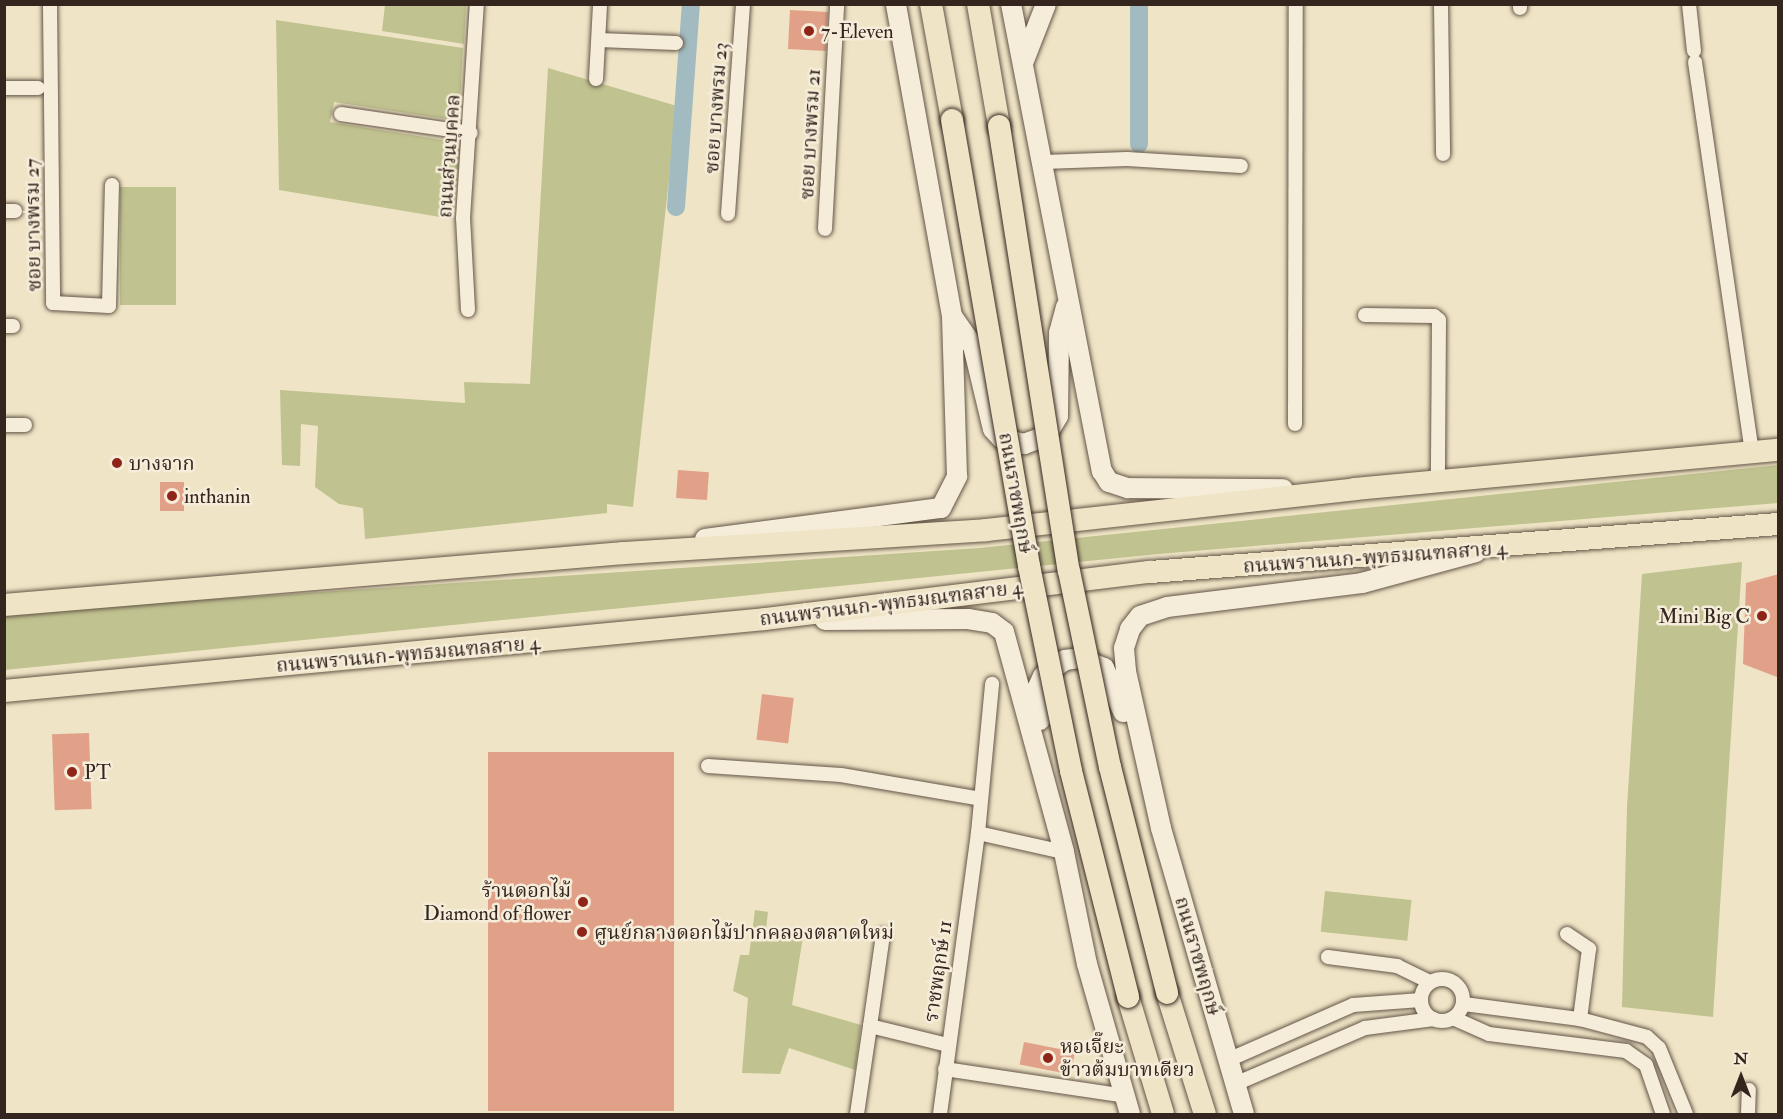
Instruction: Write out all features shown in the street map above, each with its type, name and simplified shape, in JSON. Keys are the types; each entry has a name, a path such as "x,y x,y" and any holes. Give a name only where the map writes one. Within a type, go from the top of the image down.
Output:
{"main road":[{"path":"624,553 941,508 957,476 952,316 896,4"},
{"name":"ถนนราชพฤกษ์","path":"931,4 1059,714 1128,997 1163,1114"},
{"name":"ถนนราชพฤกษ์","path":"978,4 1069,571 1110,767 1167,993 1205,1114"},
{"path":"1011,4 1044,162 1097,460 1109,482 1119,486 1355,489"},
{"path":"1022,65 1046,4"},
{"path":"952,316 973,346 993,429 1001,438 1024,444 1046,436 1058,416 1059,333 1068,302"},
{"path":"4,605 624,553 986,531 1355,489 1779,450"},
{"name":"ถนนพรานนก-พุทธมณฑลสาย 4","path":"4,691 765,619 1150,572 1484,550 1779,524"},
{"name":"ถนนราชพฤกษ์","path":"1244,1114 1161,828 1124,648 1140,616 1167,607 1389,578 1484,550"},
{"path":"765,619 969,619 992,623 1004,632 1063,846"},
{"path":"1127,1105 1087,964 1036,703 1043,676 1065,660 1092,661 1112,679 1161,828"}],"street":[{"name":"ซอย บางพรม 27","path":"50,4 53,303 109,306 112,185"},
{"name":"ถนนส่วนบุคคล","path":"468,310 463,218 471,133 477,4"},
{"path":"596,79 600,4"},
{"name":"ซอย บางพรม 23","path":"728,214 743,4"},
{"name":"ซอย บางพรม 21","path":"825,229 837,4"},
{"path":"1295,424 1296,4"},
{"path":"1441,4 1443,154"},
{"path":"1689,4 1694,57 1752,453"},
{"path":"598,40 676,43"},
{"path":"4,88 38,88"},
{"path":"341,114 471,133"},
{"path":"1044,162 1127,159 1241,166"},
{"path":"1365,315 1434,316 1439,320 1438,481"},
{"path":"4,425 25,425"},
{"name":"ราชพฤกษ์ 11","path":"940,1114 978,833 992,684"},
{"path":"708,766 841,775 981,799"},
{"path":"978,833 1063,846"},
{"path":"1567,934 1589,949 1580,1019"},
{"path":"857,1114 883,935"},
{"path":"1328,957 1397,966 1430,982 1452,980 1460,987 1464,1004"},
{"path":"1421,1000 1430,982"},
{"path":"1227,1060 1353,1005 1421,1000"},
{"path":"1421,1000 1433,1019"},
{"path":"1464,1004 1580,1019 1630,1029 1659,1048 1686,1114"},
{"path":"1453,1018 1464,1004"},
{"path":"1235,1084 1365,1028 1453,1018 1489,1034 1626,1051 1646,1065 1663,1114"},
{"path":"1605,1048 1607,1025"},
{"path":"870,1026 948,1045"},
{"path":"945,1069 1127,1105"},
{"path":"1748,1114 1749,1090"}],"green space":[{"path":"385,5 466,5 464,44 382,31"},
{"path":"276,20 463,48 459,121 334,102 330,122 462,143 452,219 279,190"},
{"path":"548,68 677,106 633,507 607,504 607,513 365,539 363,508 339,504 315,487 318,426 301,424 300,466 282,465 280,390 465,403 464,382 530,384"},
{"path":"120,187 176,187 176,305 120,305"},
{"path":"1778,465 1778,503 1158,554 5,670 5,613 980,548"},
{"path":"1742,562 1713,1017 1622,1007 1627,807 1642,574"},
{"path":"1325,891 1412,900 1407,941 1321,932"},
{"path":"755,910 768,912 766,929 803,937 792,1005 861,1025 855,1070 789,1048 780,1074 742,1073 748,998 733,991 740,955 749,955"}],"building":[{"name":"7-Eleven","path":"790,10 828,12 826,51 788,49"},
{"path":"678,470 709,472 707,500 676,498"},
{"name":"inthanin","path":"160,482 184,482 184,511 160,511"},
{"name":"Mini Big C","path":"1779,574 1777,677 1743,664 1746,583"},
{"path":"762,694 794,698 788,744 756,740"},
{"name":"PT","path":"89,733 92,809 55,810 52,734"},
{"name":"ศูนย์กลางดอกไม้ปากคลองตลาดใหม่","path":"488,752 674,752 674,1111 488,1111"},
{"name":"หอเจี๊ยะ ข้าวต้มบาทเดียว","path":"1024,1042 1075,1052 1071,1074 1020,1065"}],"waterway":[{"path":"676,207 691,4"},
{"path":"1139,4 1139,144"}],"place":[{"name":"7-Eleven","path":"809,31"},
{"name":"บางจาก","path":"117,463"},
{"name":"inthanin","path":"172,496"},
{"name":"Mini Big C","path":"1762,616"},
{"name":"PT","path":"72,772"},
{"name":"ร้านดอกไม้ Diamond of flower","path":"583,902"},
{"name":"ศูนย์กลางดอกไม้ปากคลองตลาดใหม่","path":"582,932"},
{"name":"หอเจี๊ยะ ข้าวต้มบาทเดียว","path":"1048,1058"}]}
